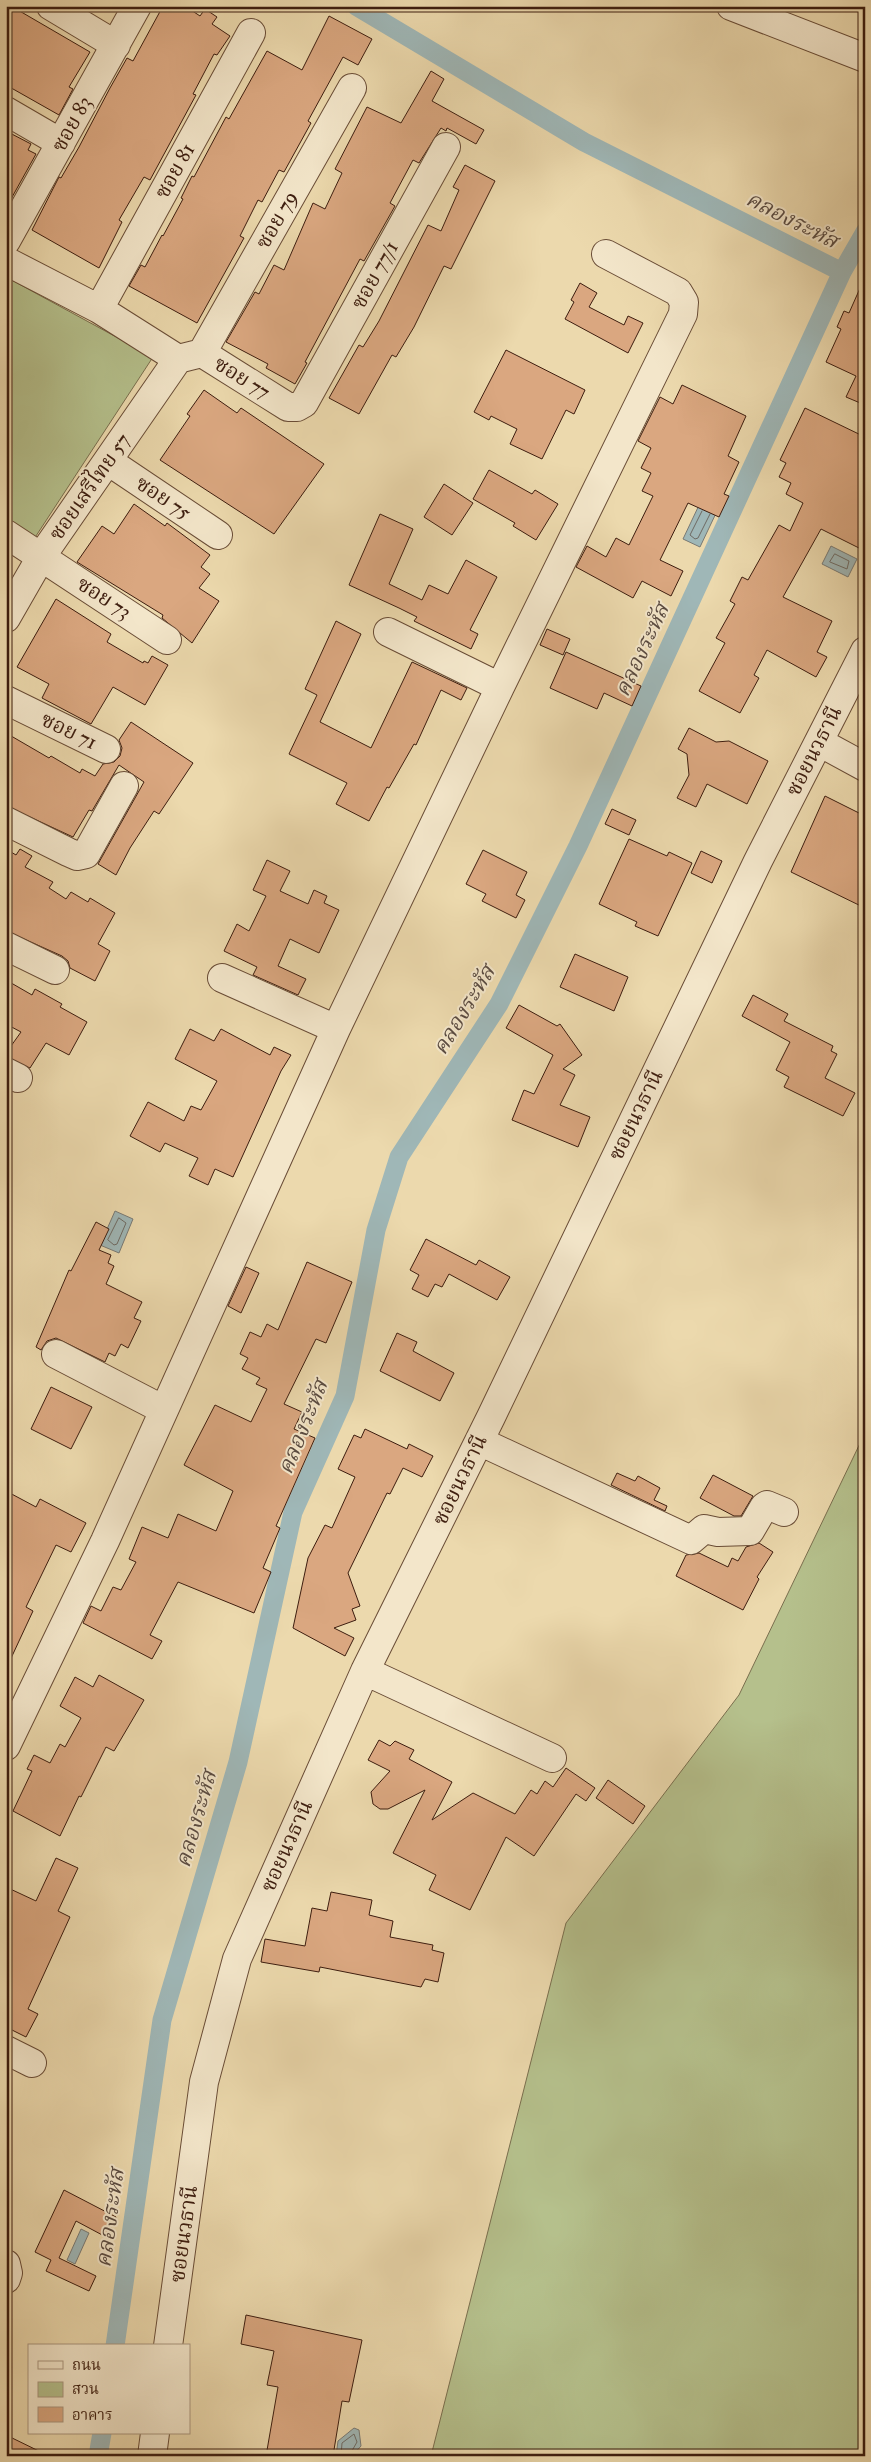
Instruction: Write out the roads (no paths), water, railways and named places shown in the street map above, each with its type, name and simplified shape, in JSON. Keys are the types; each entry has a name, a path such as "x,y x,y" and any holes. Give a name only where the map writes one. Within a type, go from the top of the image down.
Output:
{"street":[{"path":"50,6 116,45"},
{"name":"ซอย 83","path":"6,242 137,6"},
{"path":"731,6 865,58"},
{"name":"ซอย 81","path":"99,309 251,33"},
{"name":"ซอย 79","path":"190,356 352,88"},
{"path":"6,111 62,142"},
{"name":"ซอย 77/1","path":"304,403 446,147"},
{"path":"6,1746 105,1540 336,1029 500,687 683,314 684,302 678,292 606,254"},
{"name":"ซอย 77","path":"6,261 288,407 296,407 304,403"},
{"name":"ซอยเสรีไทย 57","path":"6,618 41,557 108,460 190,356"},
{"name":"ซอย 75","path":"108,460 218,535"},
{"name":"ซอย 73","path":"6,534 167,640"},
{"path":"388,632 500,687"},
{"name":"ซอยนวธานี","path":"168,2344 204,2082 237,1959 365,1670 479,1441 754,870 865,651"},
{"name":"ซอย 71","path":"6,700 106,749"},
{"path":"819,742 865,766"},
{"path":"6,821 77,856 86,854 124,786"},
{"path":"6,946 55,970"},
{"path":"222,978 336,1029"},
{"path":"56,1354 164,1410"},
{"path":"479,1441 691,1540 704,1529 718,1532 750,1530 767,1505 784,1512"},
{"path":"365,1670 552,1758"},
{"path":"6,2050 32,2063"},
{"path":"6,2264 8,2273 6,2279"},
{"path":"152,2456 155,2434"}],"water":[{"path":"701,501 718,509 700,547 683,539"},
{"path":"831,546 857,559 848,577 822,564"},
{"path":"115,1211 133,1219 119,1253 100,1245"},
{"path":"81,2229 89,2233 75,2264 67,2260"},
{"path":"354,2428 359,2430 361,2446 352,2456 336,2456 338,2441"}],"waterway":[{"name":"คลองระหัส","path":"115,2344 162,2020 238,1762 293,1512 345,1396 376,1230 399,1157 499,1004 578,846 842,272 584,142 356,6"},
{"path":"842,272 865,232"},
{"name":"คลองระหัส","path":"98,2456 102,2434"}]}
